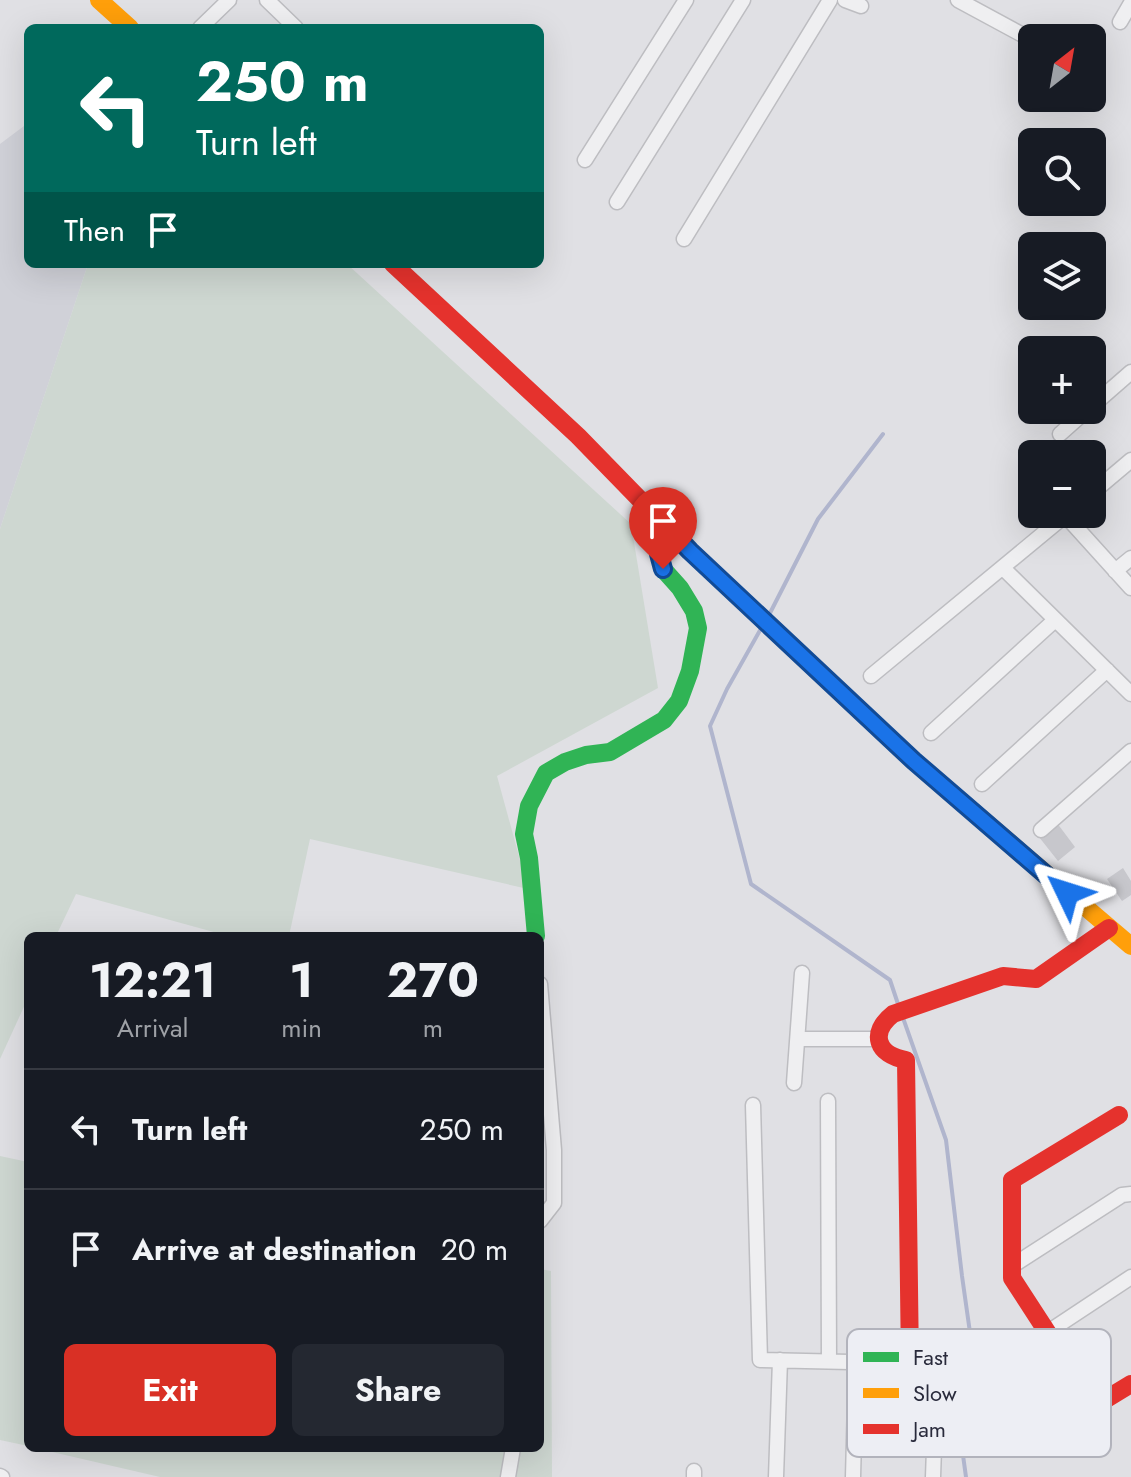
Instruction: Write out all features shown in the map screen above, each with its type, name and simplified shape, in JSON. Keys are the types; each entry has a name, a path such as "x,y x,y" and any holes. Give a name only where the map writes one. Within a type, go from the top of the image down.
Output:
{"street":[{"path":"99,0 126,24"},
{"path":"217,22 229,0"},
{"path":"267,0 292,24"},
{"path":"585,160 686,0"},
{"path":"617,202 743,0"},
{"path":"684,239 830,0"},
{"path":"845,0 861,6"},
{"path":"958,0 983,6 1018,30"},
{"path":"1120,22 1131,3"},
{"path":"397,268 578,436 690,551 914,761 1131,946"},
{"path":"1106,394 1131,372"},
{"path":"1060,434 1071,424"},
{"path":"1106,481 1131,460"},
{"path":"871,676 1050,528"},
{"path":"1078,528 1131,588"},
{"path":"536,932 524,834 529,806 546,773 586,755 610,752 664,720 679,701 690,671 698,628 694,611 663,569 659,554 669,529"},
{"path":"1115,571 1131,558"},
{"path":"1003,568 1131,694"},
{"path":"931,733 1055,620"},
{"path":"982,784 1107,670"},
{"path":"1041,830 1131,751"},
{"path":"910,1329 906,1060 893,1058 883,1051 879,1033 883,1022 902,1011 1003,976 1036,979 1109,928"},
{"path":"794,1083 802,973"},
{"path":"544,1031 554,1150 554,1203 544,1216"},
{"path":"798,1039 879,1039"},
{"path":"828,1101 829,1361"},
{"path":"753,1105 760,1360 847,1362"},
{"path":"1046,1329 1012,1278 1012,1180 1119,1115"},
{"path":"1012,1266 1122,1195 1131,1194"},
{"path":"1053,1329 1131,1277"},
{"path":"776,1477 780,1360"},
{"path":"1111,1396 1131,1384"},
{"path":"508,1477 512,1452"},
{"path":"853,1477 854,1457"},
{"path":"933,1477 934,1457"}],"shaded area":[{"path":"24,126 24,268 87,268 0,529 0,144"},
{"path":"87,268 351,268 631,524 658,688 497,776 528,889 310,839 290,932 214,932 76,894 58,932 24,932 24,1007 0,1059 0,529"},
{"path":"0,1156 24,1161 24,1445 0,1440"},
{"path":"544,1270 551,1271 552,1477 160,1477 52,1452 544,1452"}],"building":[{"path":"1057,823 1075,847 1058,861 1039,837"},
{"path":"1123,868 1131,881 1131,895 1122,901 1107,879"}],"waterway":[{"path":"768,617 818,519 883,434"},
{"path":"763,625 710,726 751,884 890,980 899,1007"},
{"path":"902,1015 946,1140 970,1329"},
{"path":"963,1457 966,1477"}],"traffic: fast":[{"path":"536,932 524,834 529,806 546,773 586,755 610,752 664,720 679,701 690,671 698,628 694,611 663,569 659,554 669,529"}],"traffic: slow":[{"path":"99,0 126,24"},
{"path":"763,619 914,761 1131,946"}],"traffic: jam":[{"path":"397,268 578,436 690,551 763,619"},
{"path":"910,1329 906,1060 883,1048 879,1036 881,1028 893,1014 1003,976 1036,979 1109,928"},
{"path":"1045,1329 1012,1278 1012,1180 1119,1115"},
{"path":"1111,1396 1131,1384"}],"route":[{"path":"663,569 659,554 669,529 914,761 1067,893"}]}
